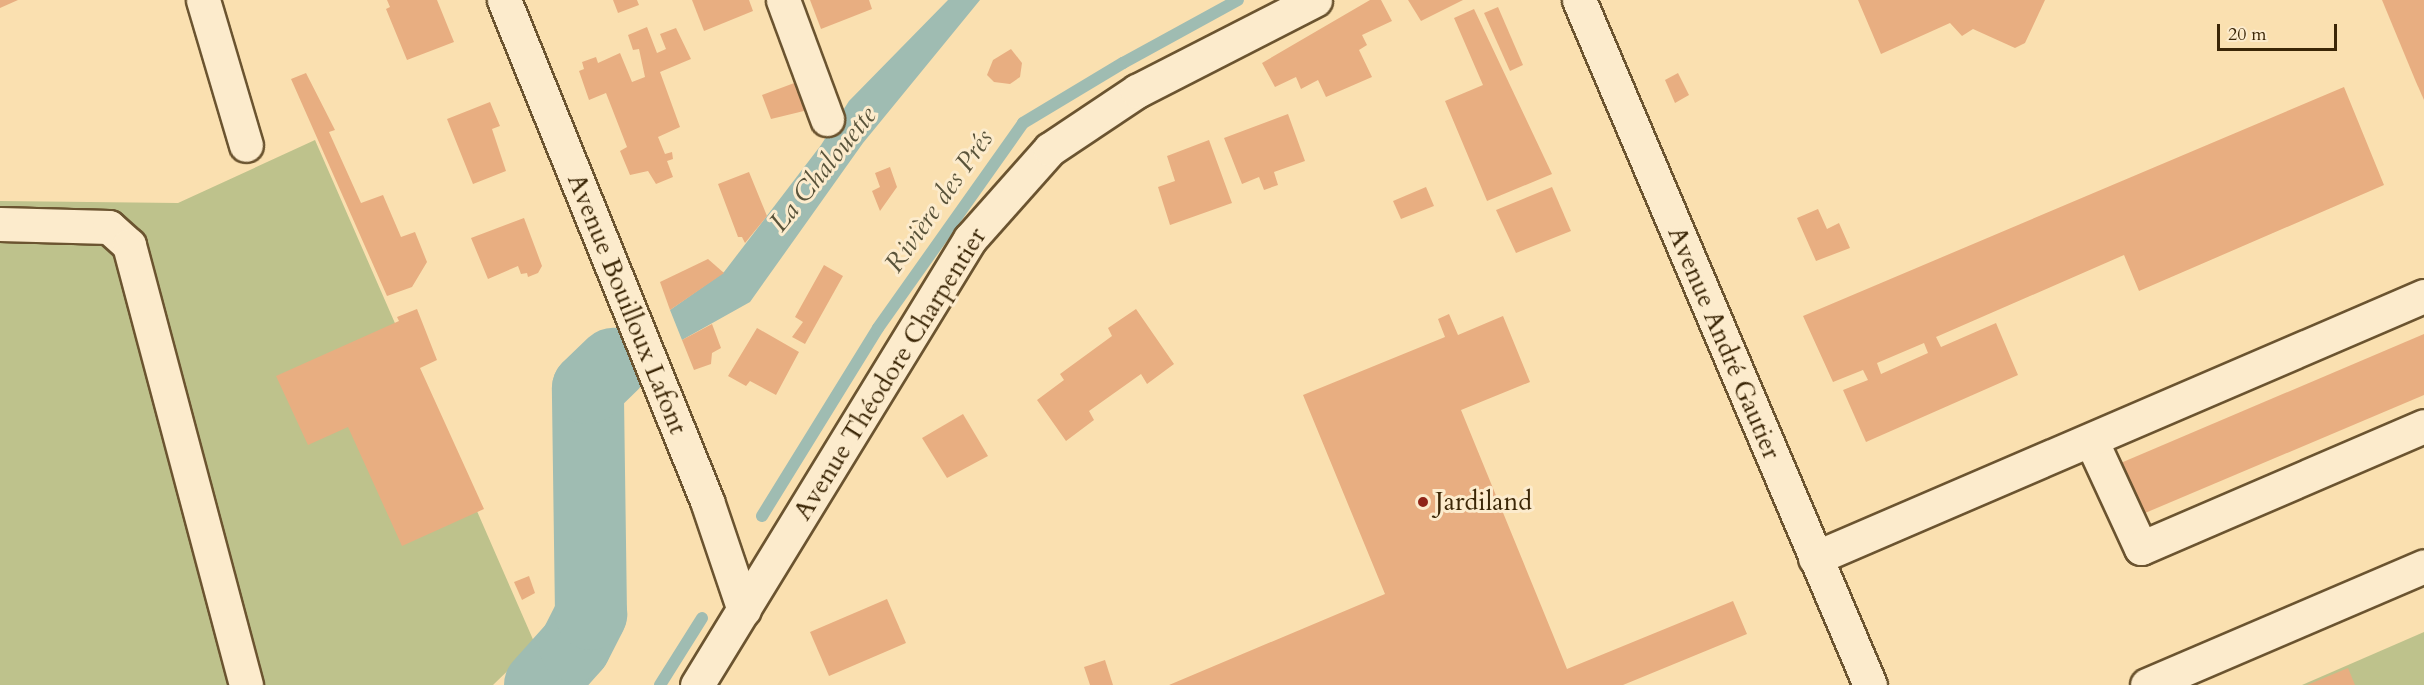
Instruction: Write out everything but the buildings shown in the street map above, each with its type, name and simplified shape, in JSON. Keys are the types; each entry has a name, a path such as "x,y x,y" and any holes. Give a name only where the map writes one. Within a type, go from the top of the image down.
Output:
{"street":[{"path":"203,0 246,145"},
{"name":"Avenue Bouilloux Lafont","path":"504,0 707,501 744,610"},
{"path":"783,0 826,119"},
{"name":"Avenue Théodore Charpentier","path":"697,685 970,239 1050,149 1137,91 1315,0"},
{"name":"Avenue André Gautier","path":"1579,0 1870,685"},
{"path":"0,224 110,227 129,245 246,685"},
{"path":"1815,558 2424,296"},
{"path":"2091,440 2141,548 2424,426"},
{"path":"2147,685 2183,677 2424,566"}],"green space":[{"path":"315,140 535,644 493,685 0,685 0,201 178,203"},
{"path":"2424,632 2424,685 2302,685"}],"water":[{"path":"948,0 980,0 863,143 750,302 682,340 670,310 724,272 821,145 849,101"}],"waterway":[{"name":"Rivière des Prés","path":"762,516 878,328 1023,123 1123,63 1238,0"},
{"name":"La Chalouette","path":"540,685 575,646 591,614 588,388 613,364"},
{"name":"Rivière des Prés","path":"660,685 702,618"}],"place":[{"name":"Jardiland","path":"1423,502"}]}
